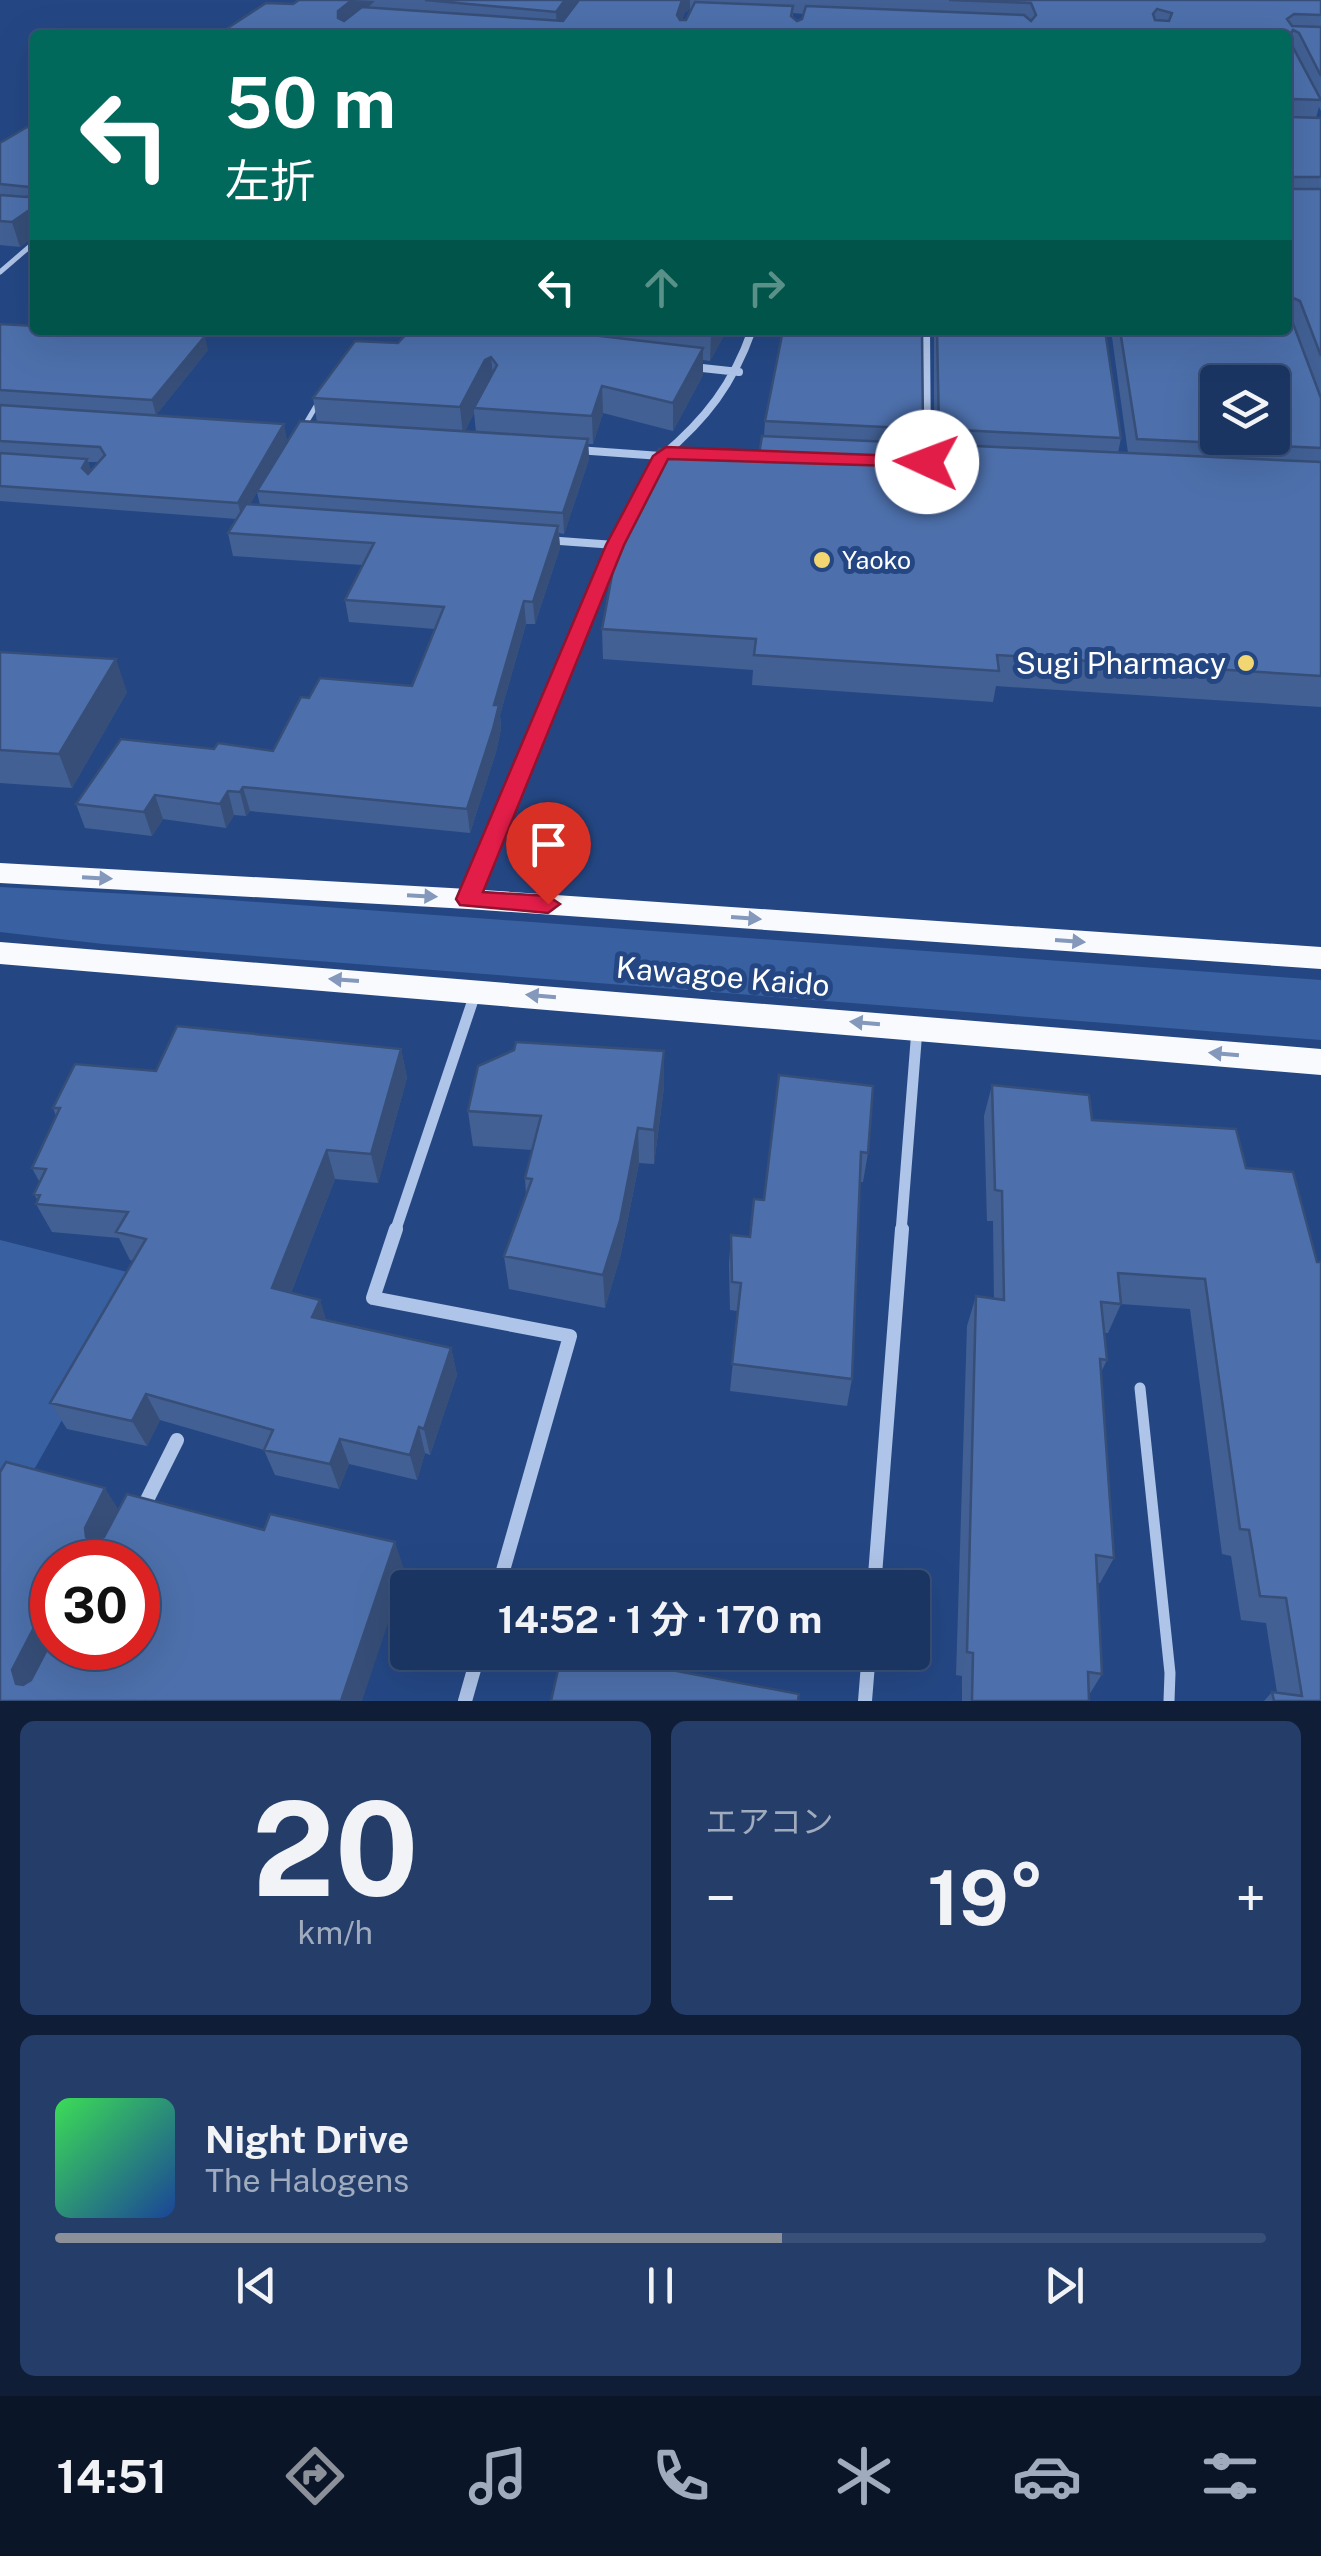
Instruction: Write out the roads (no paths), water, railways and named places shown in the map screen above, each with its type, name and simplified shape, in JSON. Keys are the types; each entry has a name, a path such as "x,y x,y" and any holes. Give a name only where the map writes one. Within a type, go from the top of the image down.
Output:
{"highway":[{"name":"Kawagoe Kaido","path":"0,873 468,899 1321,958"},
{"name":"Kawagoe Kaido","path":"0,953 1321,1062"}],"street":[{"path":"351,30 383,0"},
{"path":"362,20 382,22"},
{"path":"0,272 30,246"},
{"path":"22,252 30,253"},
{"path":"652,474 664,454 716,409 739,372 750,335"},
{"path":"926,335 927,462"},
{"path":"684,366 739,372"},
{"path":"301,431 319,432"},
{"path":"564,450 682,452"},
{"path":"468,899 615,545 634,510"},
{"path":"538,539 615,545"},
{"path":"476,990 373,1298 570,1336 503,1570"},
{"path":"875,1570 918,1028"},
{"path":"133,1528 177,1440"},
{"path":"465,1701 474,1670"},
{"path":"865,1701 868,1670"}],"lane":[{"path":"301,431 326,391"},
{"path":"1140,1388 1170,1673 1169,1701"}],"place":[{"name":"Yaoko","path":"822,560"},
{"name":"Sugi Pharmacy","path":"1246,663"}]}
